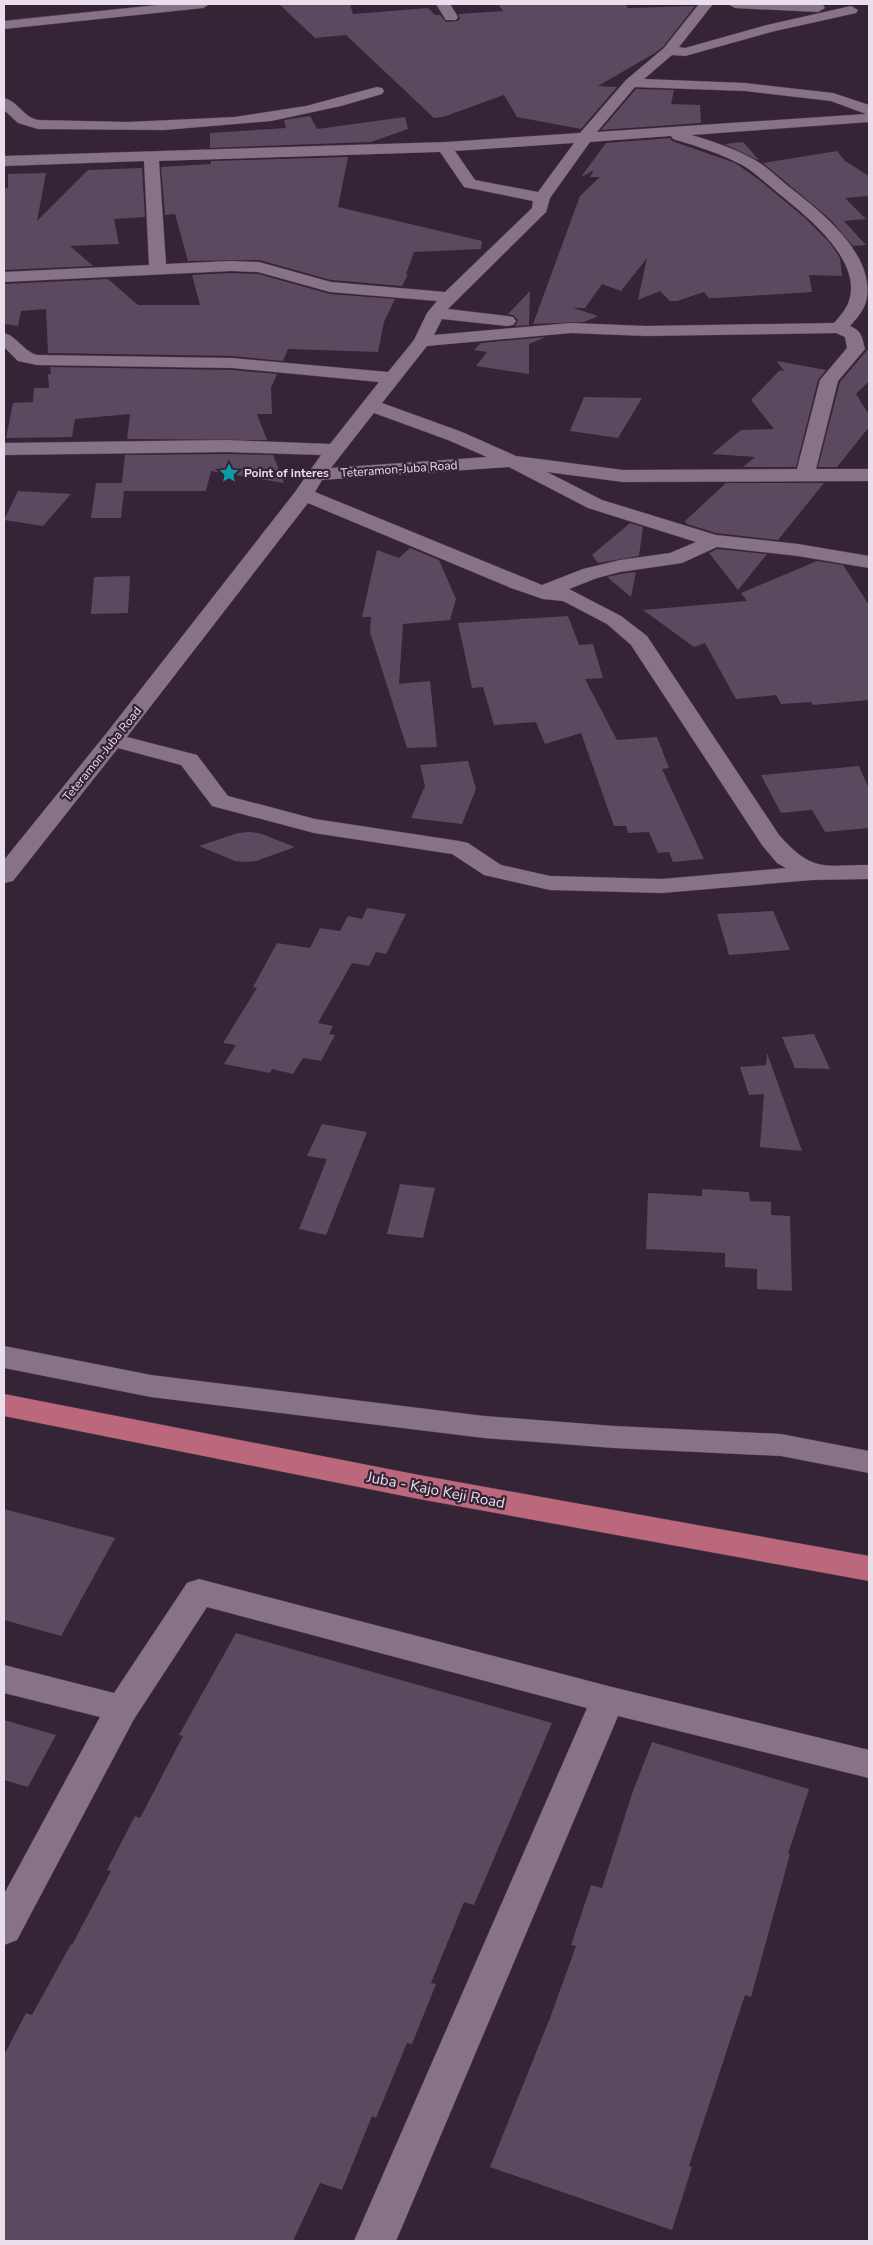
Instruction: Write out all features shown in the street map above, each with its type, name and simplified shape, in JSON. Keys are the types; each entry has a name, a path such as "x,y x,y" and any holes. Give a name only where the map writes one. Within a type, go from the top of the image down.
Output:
{"main road":[{"name":"Juba - Kajo Keji Road","path":"4,1405 420,1487 869,1568"}],"street":[{"path":"4,25 203,4"},
{"path":"443,4 451,17"},
{"path":"677,52 706,4"},
{"path":"735,4 855,8"},
{"path":"315,475 390,378 422,341 436,313 448,297 540,209 542,198 586,136 631,83 677,52 855,8"},
{"path":"677,52 702,62"},
{"path":"719,72 745,87"},
{"path":"631,83 745,87 869,100"},
{"path":"4,102 18,116 33,123 177,127 235,122 308,110 345,102 377,91"},
{"path":"833,97 869,110"},
{"path":"4,161 446,146 869,118"},
{"path":"657,132 706,142 750,163 812,213 847,252 858,274 859,296 852,312 839,328"},
{"path":"446,146 449,156 470,184 542,198"},
{"path":"151,155 158,268"},
{"path":"4,277 158,268 259,267 330,287 448,297"},
{"path":"436,313 571,328 646,331 839,328 853,334 856,349 829,380 805,475"},
{"path":"422,341 571,328"},
{"path":"4,338 24,357 37,360 232,363 390,378"},
{"path":"370,405 455,436 512,461 595,504 714,541 798,550 862,561 869,577"},
{"path":"4,449 227,446 334,450"},
{"name":"Teteramon-Juba Road","path":"4,876 114,740 304,494 315,475 512,461 623,476 869,475"},
{"path":"304,494 543,593 568,595 614,620 639,641 770,840 786,858 812,873"},
{"path":"543,593 598,571 620,566 675,559 714,541"},
{"path":"114,740 189,760 220,801 314,826 459,848 493,870 550,882 662,886 812,873 869,872"},
{"path":"4,844 27,847"},
{"path":"4,1357 152,1386 464,1425 614,1437 780,1445 869,1462"},
{"path":"4,1930 122,1709 199,1592 608,1700 869,1764"},
{"path":"4,1679 122,1709"},
{"path":"375,2241 608,1700"}],"building":[{"path":"279,4 350,4 353,14 428,8 435,15 440,15 446,22 458,21 460,18 458,14 503,11 498,4 625,4 628,8 695,6 663,47 598,86 617,87 581,129 517,117 504,95 443,117 434,118 346,35 315,38"},
{"path":"636,89 674,90 671,104 700,105 701,123 601,130"},
{"path":"310,116 317,129 405,117 408,129 371,142 210,148 210,133 286,128 284,120"},
{"path":"670,138 672,141 735,163 758,179 805,218 830,243 840,258 842,276 809,275 812,292 709,298 704,292 677,301 670,301 660,291 638,300 647,258 621,291 602,284 585,308 573,308 598,316 584,322 533,324 580,196 600,177 590,177 594,170 581,177 606,143"},
{"path":"743,142 758,159 758,160 724,144"},
{"path":"837,151 845,161 869,176 869,196 845,198 866,219 844,221 866,245 853,246 830,219 763,163"},
{"path":"348,157 338,207 482,241 481,249 414,252 406,274 408,274 402,286 331,280 259,260 188,261 175,214 165,215 161,167 211,164 211,161"},
{"path":"142,168 145,217 114,219 119,244 70,246 93,266 4,270 4,188 8,188 8,174 46,173 37,221 88,170"},
{"path":"258,274 330,294 395,299 384,322 378,352 288,349 283,361 232,356 48,353 46,309 21,311 18,326 4,324 4,284 108,279 138,305 200,305 192,275"},
{"path":"530,291 529,325 515,326 518,320 513,315 508,314"},
{"path":"546,337 529,344 529,374 476,366 487,352 474,350 481,343"},
{"path":"869,348 869,381 856,394 869,415 869,427 837,467 818,467 840,382"},
{"path":"777,361 826,370 818,380 796,467 743,467 755,457 712,454 741,430 774,429 751,400 780,370 784,371"},
{"path":"50,367 232,370 277,374 271,388 272,414 257,414 267,440 127,439 130,414 75,419 72,437 6,438 13,403 33,402 34,388 49,388 48,374 51,374"},
{"path":"584,397 642,398 618,438 570,431"},
{"path":"125,455 273,455 284,483 211,471 206,491 124,491 121,518 91,518 96,483 122,483"},
{"path":"726,483 824,483 778,540 716,533 687,524 685,521"},
{"path":"18,491 71,494 43,526 4,520"},
{"path":"630,523 643,527 639,556 598,563 592,555"},
{"path":"410,548 439,560 456,599 450,620 403,624 399,684 430,681 437,747 407,748 370,632 371,617 362,617 377,550 399,558"},
{"path":"717,549 767,554 738,590 709,553"},
{"path":"817,561 843,565 869,605 869,700 813,705 811,702 781,704 776,695 736,699 705,643 694,647 643,610 747,601 741,593"},
{"path":"636,572 631,597 607,577 620,574"},
{"path":"130,576 128,613 91,614 94,577"},
{"path":"568,616 579,645 593,644 603,678 585,679 617,740 657,737 669,768 662,769 704,859 673,862 669,852 658,853 649,832 628,833 626,826 614,826 581,733 545,744 536,722 494,725 483,687 472,688 458,623"},
{"path":"468,761 476,789 462,824 411,818 425,786 420,765"},
{"path":"859,766 869,789 869,828 825,832 812,810 781,813 761,775"},
{"path":"238,833 259,833 295,847 256,861 245,862 235,861 199,846"},
{"path":"367,908 406,914 386,954 376,952 369,966 352,963 318,1023 333,1026 329,1034 335,1035 321,1061 303,1058 293,1074 272,1069 270,1073 224,1064 236,1045 223,1043 257,988 253,987 277,943 310,948 320,928 340,931 348,916 362,919"},
{"path":"773,911 790,950 729,955 717,914"},
{"path":"814,1034 830,1069 795,1068 782,1037"},
{"path":"767,1053 802,1151 760,1147 764,1094 749,1095 740,1067 766,1065"},
{"path":"322,1124 367,1132 326,1235 299,1229 327,1159 307,1156"},
{"path":"400,1184 435,1188 423,1238 387,1234"},
{"path":"702,1189 749,1192 750,1201 771,1202 771,1215 790,1216 792,1291 757,1289 757,1269 725,1267 725,1253 646,1249 648,1193 702,1196"},
{"path":"4,1509 115,1538 61,1636 4,1620"},
{"path":"236,1633 552,1723 474,1905 464,1902 431,1983 436,1984 412,2044 407,2043 376,2118 372,2116 342,2190 320,2183 293,2241 4,2241 4,2055 26,2013 32,2015 72,1945 111,1871 107,1870 135,1816 140,1818 183,1736 179,1735"},
{"path":"4,1720 56,1735 28,1787 4,1780"},
{"path":"652,1742 809,1789 788,1854 790,1854 751,1997 745,1995 689,2166 692,2167 672,2230 490,2167 550,2018 576,1946 571,1945 591,1885 602,1888 632,1794"}],"place":[{"name":"Point of interes","path":"229,473"}]}
